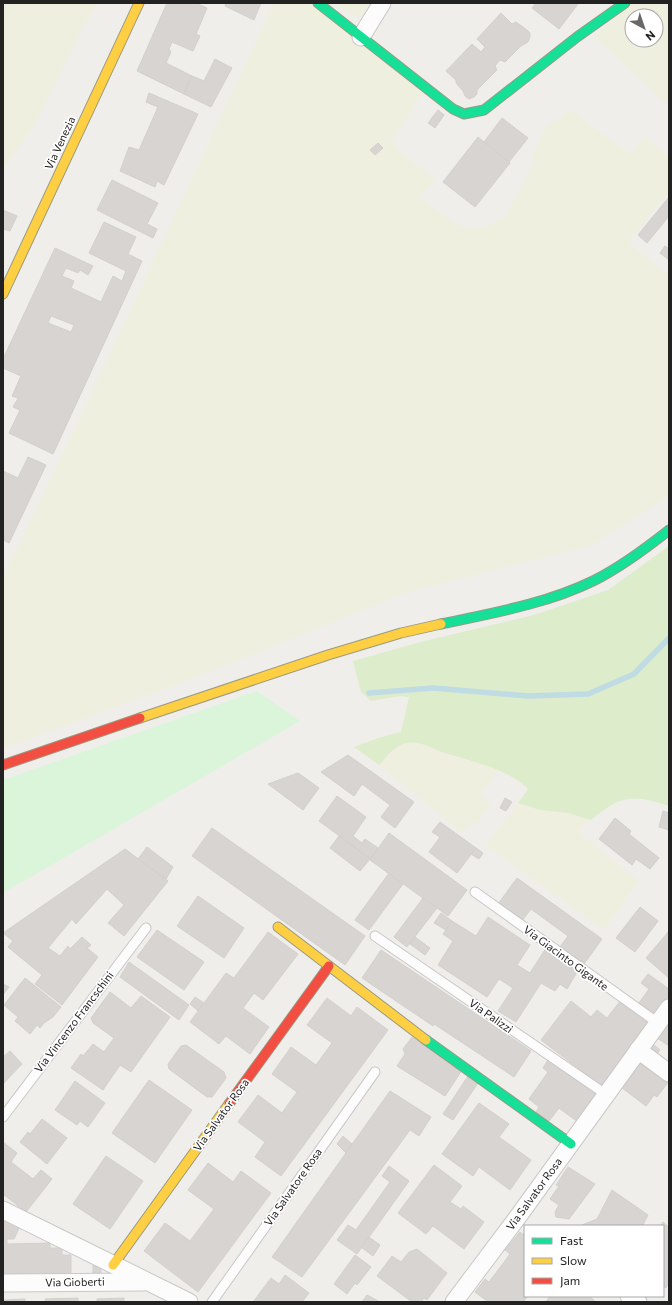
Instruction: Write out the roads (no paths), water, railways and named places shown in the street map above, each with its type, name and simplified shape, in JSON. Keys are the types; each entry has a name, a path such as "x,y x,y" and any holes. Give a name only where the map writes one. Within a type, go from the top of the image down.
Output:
{"street":[{"name":"Via Venezia","path":"3,294 139,3"},
{"path":"318,3 453,109 464,114 484,110 577,37 625,3"},
{"path":"361,37 382,3"},
{"path":"3,765 262,676 377,639 543,600 576,588 604,575 652,544 669,530"},
{"path":"278,927 396,1018 571,1144"},
{"name":"Via Salvator Rosa","path":"113,1264 329,966"},
{"name":"Via Salvator Rosa","path":"454,1302 523,1222 571,1144 669,1008"},
{"path":"638,1050 669,1073"},
{"path":"3,1210 189,1302"},
{"name":"Via Gioberti","path":"3,1283 148,1282"}],"lane":[{"name":"Via Giacinto Gigante","path":"474,892 658,1023"},
{"name":"Via Vincenzo Francschini","path":"3,1117 146,928"},
{"name":"Via Palizzi","path":"375,936 607,1095"},
{"name":"Via Salvatore Rosa","path":"212,1302 375,1072"}],"waterway":[{"path":"369,693 433,688 528,696 588,694 634,674 669,638"}]}
